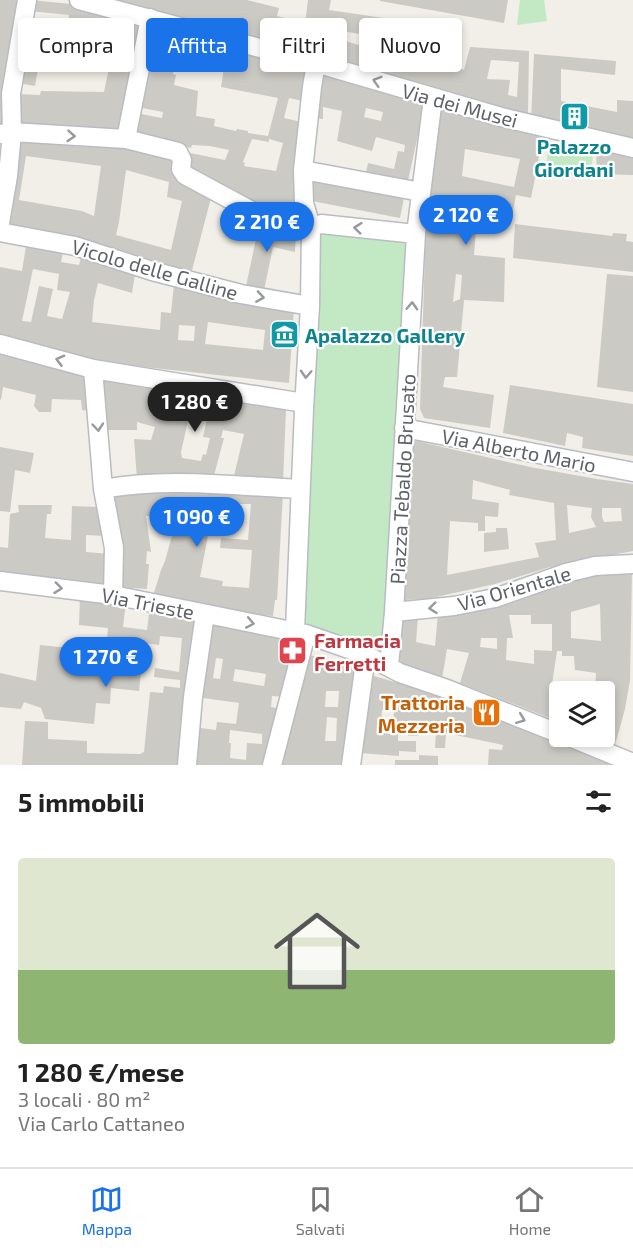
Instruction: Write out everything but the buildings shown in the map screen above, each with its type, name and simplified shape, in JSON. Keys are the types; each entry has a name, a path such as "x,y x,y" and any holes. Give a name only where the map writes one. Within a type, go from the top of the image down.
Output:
{"street":[{"path":"0,223 8,176 6,133 27,0"},
{"name":"Via dei Musei","path":"79,0 150,18"},
{"path":"126,139 146,38"},
{"path":"272,765 300,632 300,489 310,306 311,226 304,203 303,170 314,72"},
{"name":"Via dei Musei","path":"345,72 501,117 633,148"},
{"name":"Piazza Tebaldo Brusato","path":"389,666 416,234 433,98"},
{"path":"6,133 126,139 178,152 182,160 181,169 185,175 261,216 311,226 321,224 416,234"},
{"path":"303,170 421,192"},
{"name":"Vicolo delle Galline","path":"0,232 75,246 152,272 241,294 310,306"},
{"path":"0,344 93,369 304,403"},
{"path":"93,369 103,489 114,548 112,595"},
{"name":"Via Alberto Mario","path":"404,428 633,472"},
{"path":"103,489 129,484 205,484 300,489"},
{"name":"Via Orientale","path":"394,612 454,606 495,598 566,573 596,566 633,564"},
{"name":"Via Trieste","path":"0,580 112,595 300,632"},
{"path":"186,765 205,614"},
{"path":"300,632 366,655 400,673 549,730"},
{"path":"351,765 366,655"},
{"path":"594,747 633,763 633,758"}],"green space":[{"path":"520,0 544,0 547,21 517,25"},
{"path":"548,148 593,152 591,177 546,173"},
{"path":"319,234 406,242 385,652 300,622"}],"place":[{"name":"Palazzo Giordani","path":"574,116"},
{"name":"Apalazzo Gallery","path":"284,335"},
{"name":"Farmacia Ferretti","path":"293,651"},
{"name":"Trattoria Mezzeria","path":"486,713"}]}
